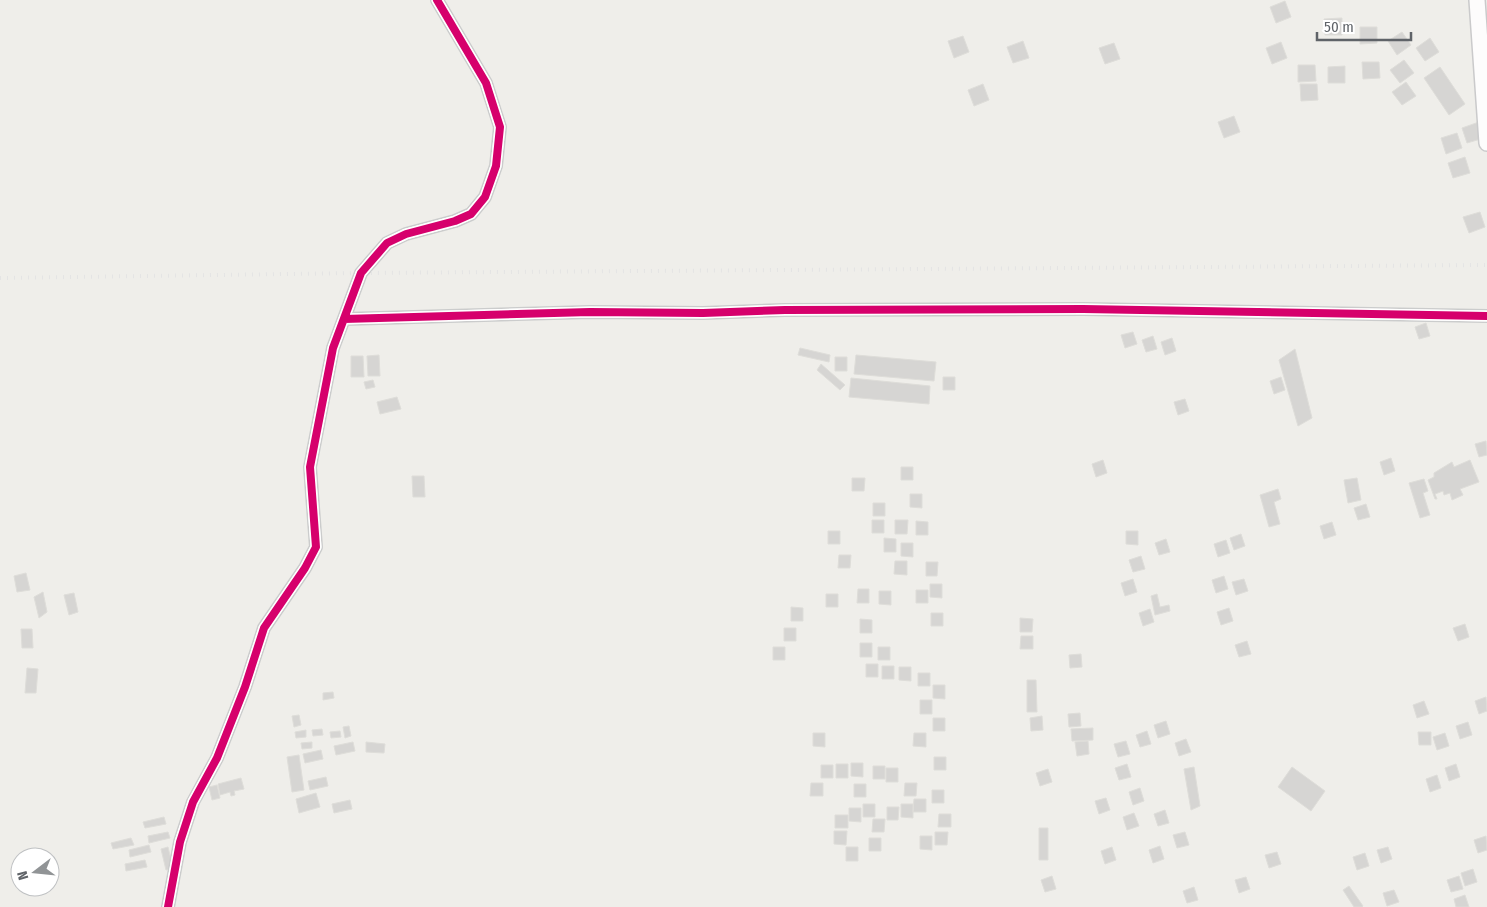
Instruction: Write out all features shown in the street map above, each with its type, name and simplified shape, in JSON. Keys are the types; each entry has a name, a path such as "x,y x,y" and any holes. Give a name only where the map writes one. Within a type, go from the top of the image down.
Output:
{"street":[{"path":"168,907 180,842 193,802 217,758 245,687 264,628 305,568 316,547 310,467 333,348 360,273 387,243 406,234 455,221 471,214 485,197 496,166 500,127 486,83 437,0"},
{"path":"1477,0 1487,144"},
{"path":"344,319 590,312 703,313 785,310 1083,309 1487,316"}],"building":[{"path":"1285,1 1291,17 1276,23 1270,7"},
{"path":"1342,18 1342,35 1325,35 1324,19"},
{"path":"1360,27 1377,27 1377,43 1360,44"},
{"path":"1402,32 1411,45 1397,55 1388,41"},
{"path":"963,36 969,52 954,58 948,41"},
{"path":"1430,38 1439,52 1425,61 1416,48"},
{"path":"1023,41 1029,58 1013,63 1007,47"},
{"path":"1281,42 1287,58 1272,64 1266,48"},
{"path":"1114,43 1120,59 1105,64 1099,48"},
{"path":"1404,60 1414,73 1400,83 1390,70"},
{"path":"1362,62 1379,62 1380,78 1363,79"},
{"path":"1298,65 1315,65 1316,81 1298,82"},
{"path":"1345,66 1345,83 1328,83 1328,67"},
{"path":"1440,67 1465,104 1449,115 1424,78"},
{"path":"1406,82 1416,96 1402,105 1392,92"},
{"path":"983,84 989,100 974,106 968,90"},
{"path":"1300,84 1317,84 1318,100 1301,101"},
{"path":"1234,116 1240,132 1224,138 1218,122"},
{"path":"1479,122 1484,138 1467,143 1462,128"},
{"path":"1457,133 1462,148 1446,154 1441,138"},
{"path":"1465,157 1470,173 1453,178 1448,163"},
{"path":"1480,212 1485,227 1469,233 1463,217"},
{"path":"1426,323 1430,336 1419,339 1415,327"},
{"path":"1133,332 1137,344 1125,348 1121,335"},
{"path":"1153,336 1157,349 1146,352 1142,340"},
{"path":"1172,338 1176,351 1165,355 1161,342"},
{"path":"800,348 830,355 829,362 798,355"},
{"path":"1295,349 1312,418 1298,426 1279,360"},
{"path":"379,355 380,376 368,376 367,356"},
{"path":"856,355 936,362 934,381 854,374"},
{"path":"351,356 363,356 364,377 351,377"},
{"path":"835,357 847,357 847,371 835,371"},
{"path":"821,364 845,385 840,390 817,370"},
{"path":"943,377 955,377 955,390 943,390"},
{"path":"1281,377 1285,390 1274,394 1270,381"},
{"path":"851,378 930,386 929,404 849,397"},
{"path":"373,380 375,387 366,389 364,382"},
{"path":"397,397 401,409 380,414 377,402"},
{"path":"1185,399 1189,411 1178,415 1174,402"},
{"path":"1486,441 1487,455 1479,457 1475,444"},
{"path":"1391,458 1395,471 1384,475 1380,462"},
{"path":"1103,460 1107,473 1096,477 1092,464"},
{"path":"1470,460 1479,482 1460,489 1463,495 1452,500 1450,493 1444,495 1443,491 1435,494 1437,499 1435,499 1428,480 1434,477 1434,473 1452,462 1454,467"},
{"path":"901,467 913,467 913,480 901,480"},
{"path":"412,476 424,476 425,497 413,497"},
{"path":"852,478 865,478 864,491 852,491"},
{"path":"1357,478 1361,500 1348,503 1344,480"},
{"path":"1424,479 1428,491 1423,493 1430,515 1420,518 1409,483"},
{"path":"1278,489 1281,499 1274,502 1280,524 1269,527 1260,495"},
{"path":"910,494 922,494 922,508 910,507"},
{"path":"873,503 885,503 885,516 873,516"},
{"path":"1366,504 1370,517 1358,520 1354,508"},
{"path":"872,520 884,520 884,533 872,533"},
{"path":"895,520 908,520 907,534 895,534"},
{"path":"916,521 928,522 928,535 916,535"},
{"path":"1332,522 1336,535 1324,539 1320,526"},
{"path":"828,531 840,531 840,544 828,544"},
{"path":"1126,531 1138,531 1138,545 1126,544"},
{"path":"1241,534 1245,546 1234,550 1230,538"},
{"path":"884,538 896,539 896,552 884,552"},
{"path":"1166,539 1170,552 1159,555 1155,543"},
{"path":"1226,540 1230,553 1218,557 1214,544"},
{"path":"901,543 913,543 913,557 901,556"},
{"path":"839,555 851,555 850,568 838,568"},
{"path":"1141,556 1145,569 1133,572 1129,560"},
{"path":"895,561 907,561 907,575 894,574"},
{"path":"926,562 938,562 937,576 926,576"},
{"path":"26,573 30,590 17,592 14,576"},
{"path":"1224,576 1228,589 1216,593 1212,580"},
{"path":"1133,579 1137,592 1125,596 1121,583"},
{"path":"1244,579 1248,591 1236,595 1232,582"},
{"path":"930,584 942,584 942,598 930,597"},
{"path":"858,589 869,589 869,603 857,603"},
{"path":"916,590 928,590 928,603 916,603"},
{"path":"879,591 891,591 891,605 879,604"},
{"path":"43,592 47,612 39,618 34,597"},
{"path":"74,593 78,612 69,615 64,595"},
{"path":"826,594 838,594 838,607 826,607"},
{"path":"1157,594 1160,607 1169,605 1170,611 1155,615 1151,596"},
{"path":"791,607 803,608 803,621 791,621"},
{"path":"1229,608 1233,621 1221,625 1217,612"},
{"path":"1150,609 1154,622 1143,626 1139,613"},
{"path":"931,613 943,613 943,626 931,626"},
{"path":"1020,618 1033,619 1032,632 1020,632"},
{"path":"860,619 872,620 872,633 860,633"},
{"path":"1465,624 1469,637 1458,641 1453,628"},
{"path":"784,628 796,628 796,641 784,641"},
{"path":"21,629 32,629 33,648 22,648"},
{"path":"1021,636 1033,636 1033,649 1020,649"},
{"path":"1247,641 1251,654 1239,657 1235,645"},
{"path":"860,643 872,643 872,657 860,657"},
{"path":"773,647 785,647 785,660 773,660"},
{"path":"878,647 890,647 890,660 878,660"},
{"path":"1081,654 1082,667 1070,668 1069,655"},
{"path":"866,664 878,664 878,677 866,677"},
{"path":"882,666 894,666 894,679 882,679"},
{"path":"899,667 911,667 911,681 899,680"},
{"path":"27,668 38,669 36,693 25,693"},
{"path":"918,673 930,673 930,686 918,686"},
{"path":"1027,680 1036,680 1037,712 1027,712"},
{"path":"933,685 945,685 945,699 933,698"},
{"path":"333,692 334,698 323,700 323,693"},
{"path":"1486,697 1487,711 1479,714 1475,701"},
{"path":"920,700 932,700 932,714 920,714"},
{"path":"1424,701 1429,714 1417,718 1413,705"},
{"path":"1080,713 1081,726 1069,727 1068,714"},
{"path":"299,715 301,725 294,727 292,716"},
{"path":"1042,716 1043,730 1031,731 1030,718"},
{"path":"933,718 945,718 945,731 933,731"},
{"path":"1166,721 1170,734 1158,738 1154,725"},
{"path":"1468,722 1472,735 1460,739 1456,726"},
{"path":"349,726 351,736 345,738 343,727"},
{"path":"1093,728 1093,740 1072,741 1071,729"},
{"path":"322,729 323,735 313,736 312,730"},
{"path":"306,730 306,737 296,738 295,732"},
{"path":"340,731 341,737 331,738 330,732"},
{"path":"1147,731 1151,744 1140,747 1136,735"},
{"path":"1418,732 1431,732 1431,745 1419,745"},
{"path":"813,733 825,733 825,747 813,746"},
{"path":"914,733 926,733 926,747 913,746"},
{"path":"1445,733 1449,746 1437,750 1433,737"},
{"path":"1186,739 1191,752 1179,756 1175,743"},
{"path":"1088,741 1089,754 1077,756 1075,742"},
{"path":"1126,741 1130,754 1118,757 1114,744"},
{"path":"312,742 312,748 302,749 301,743"},
{"path":"353,742 355,751 336,755 334,746"},
{"path":"366,742 385,744 384,753 366,752"},
{"path":"321,750 323,759 305,763 303,754"},
{"path":"299,755 304,790 292,792 287,757"},
{"path":"934,757 946,757 946,770 934,770"},
{"path":"851,763 863,763 863,777 851,776"},
{"path":"836,764 848,764 848,778 836,778"},
{"path":"1127,764 1131,777 1119,780 1115,768"},
{"path":"1456,764 1460,777 1449,781 1445,768"},
{"path":"821,765 833,765 833,778 821,778"},
{"path":"873,766 885,766 885,779 873,779"},
{"path":"1194,767 1200,806 1191,810 1184,769"},
{"path":"1292,767 1325,791 1311,811 1278,787"},
{"path":"886,768 898,768 898,782 886,782"},
{"path":"1048,769 1052,782 1040,786 1036,773"},
{"path":"1437,775 1441,788 1430,792 1426,779"},
{"path":"326,777 328,786 310,790 308,781"},
{"path":"241,778 244,789 234,791 235,795 231,796 230,792 220,795 218,784"},
{"path":"811,783 823,783 823,796 810,796"},
{"path":"905,783 917,783 916,796 904,796"},
{"path":"854,784 866,784 866,797 854,797"},
{"path":"217,785 220,798 212,800 209,787"},
{"path":"1140,788 1144,801 1133,805 1129,792"},
{"path":"932,790 944,790 944,803 932,803"},
{"path":"316,793 320,807 299,813 296,799"},
{"path":"1106,798 1110,810 1099,814 1095,801"},
{"path":"914,799 926,799 926,812 913,812"},
{"path":"350,800 352,809 334,813 332,804"},
{"path":"863,804 875,804 875,817 863,817"},
{"path":"901,804 913,804 913,818 901,817"},
{"path":"887,807 899,807 898,820 887,820"},
{"path":"849,808 861,808 861,822 849,821"},
{"path":"1165,810 1169,823 1158,826 1154,814"},
{"path":"1134,813 1139,826 1127,830 1123,817"},
{"path":"939,814 951,814 951,827 938,827"},
{"path":"835,815 848,815 848,828 835,828"},
{"path":"164,817 166,824 145,828 143,822"},
{"path":"873,819 885,819 884,832 872,832"},
{"path":"1039,828 1048,828 1048,860 1039,860"},
{"path":"834,831 847,831 846,845 834,844"},
{"path":"168,832 170,838 149,843 148,836"},
{"path":"935,832 948,832 947,845 935,845"},
{"path":"1185,832 1189,845 1177,848 1173,835"},
{"path":"920,836 932,836 932,850 920,849"},
{"path":"1486,836 1487,850 1478,853 1474,840"},
{"path":"131,838 134,845 113,849 111,843"},
{"path":"869,838 881,838 881,851 869,851"},
{"path":"149,845 151,852 130,857 129,850"},
{"path":"1160,846 1164,859 1153,863 1149,850"},
{"path":"168,847 173,868 166,870 161,849"},
{"path":"846,847 858,847 858,861 846,861"},
{"path":"1112,847 1116,860 1105,864 1101,851"},
{"path":"1388,847 1392,859 1381,863 1377,850"},
{"path":"1277,852 1281,864 1269,868 1265,855"},
{"path":"1365,853 1369,866 1357,870 1353,857"},
{"path":"145,860 147,867 126,871 125,864"},
{"path":"1473,869 1477,882 1465,886 1461,873"},
{"path":"1052,876 1056,889 1045,892 1041,880"},
{"path":"1459,876 1463,889 1451,892 1447,880"},
{"path":"1246,877 1250,889 1239,893 1235,880"},
{"path":"1349,886 1362,907 1354,907 1343,890"},
{"path":"1194,887 1198,900 1187,903 1183,891"},
{"path":"1394,890 1399,902 1387,906 1383,893"},
{"path":"1465,895 1469,907 1456,907 1454,899"}],"railway":[{"path":"0,278 361,273 1487,265"}],"cycle path":[{"path":"168,907 180,842 193,802 217,758 245,687 264,628 305,568 316,547 310,467 333,348 361,273 387,243 406,234 455,221 471,214 485,197 496,166 500,127 486,83 437,0"},
{"path":"344,319 590,312 703,313 785,310 1083,309 1487,316"}]}
